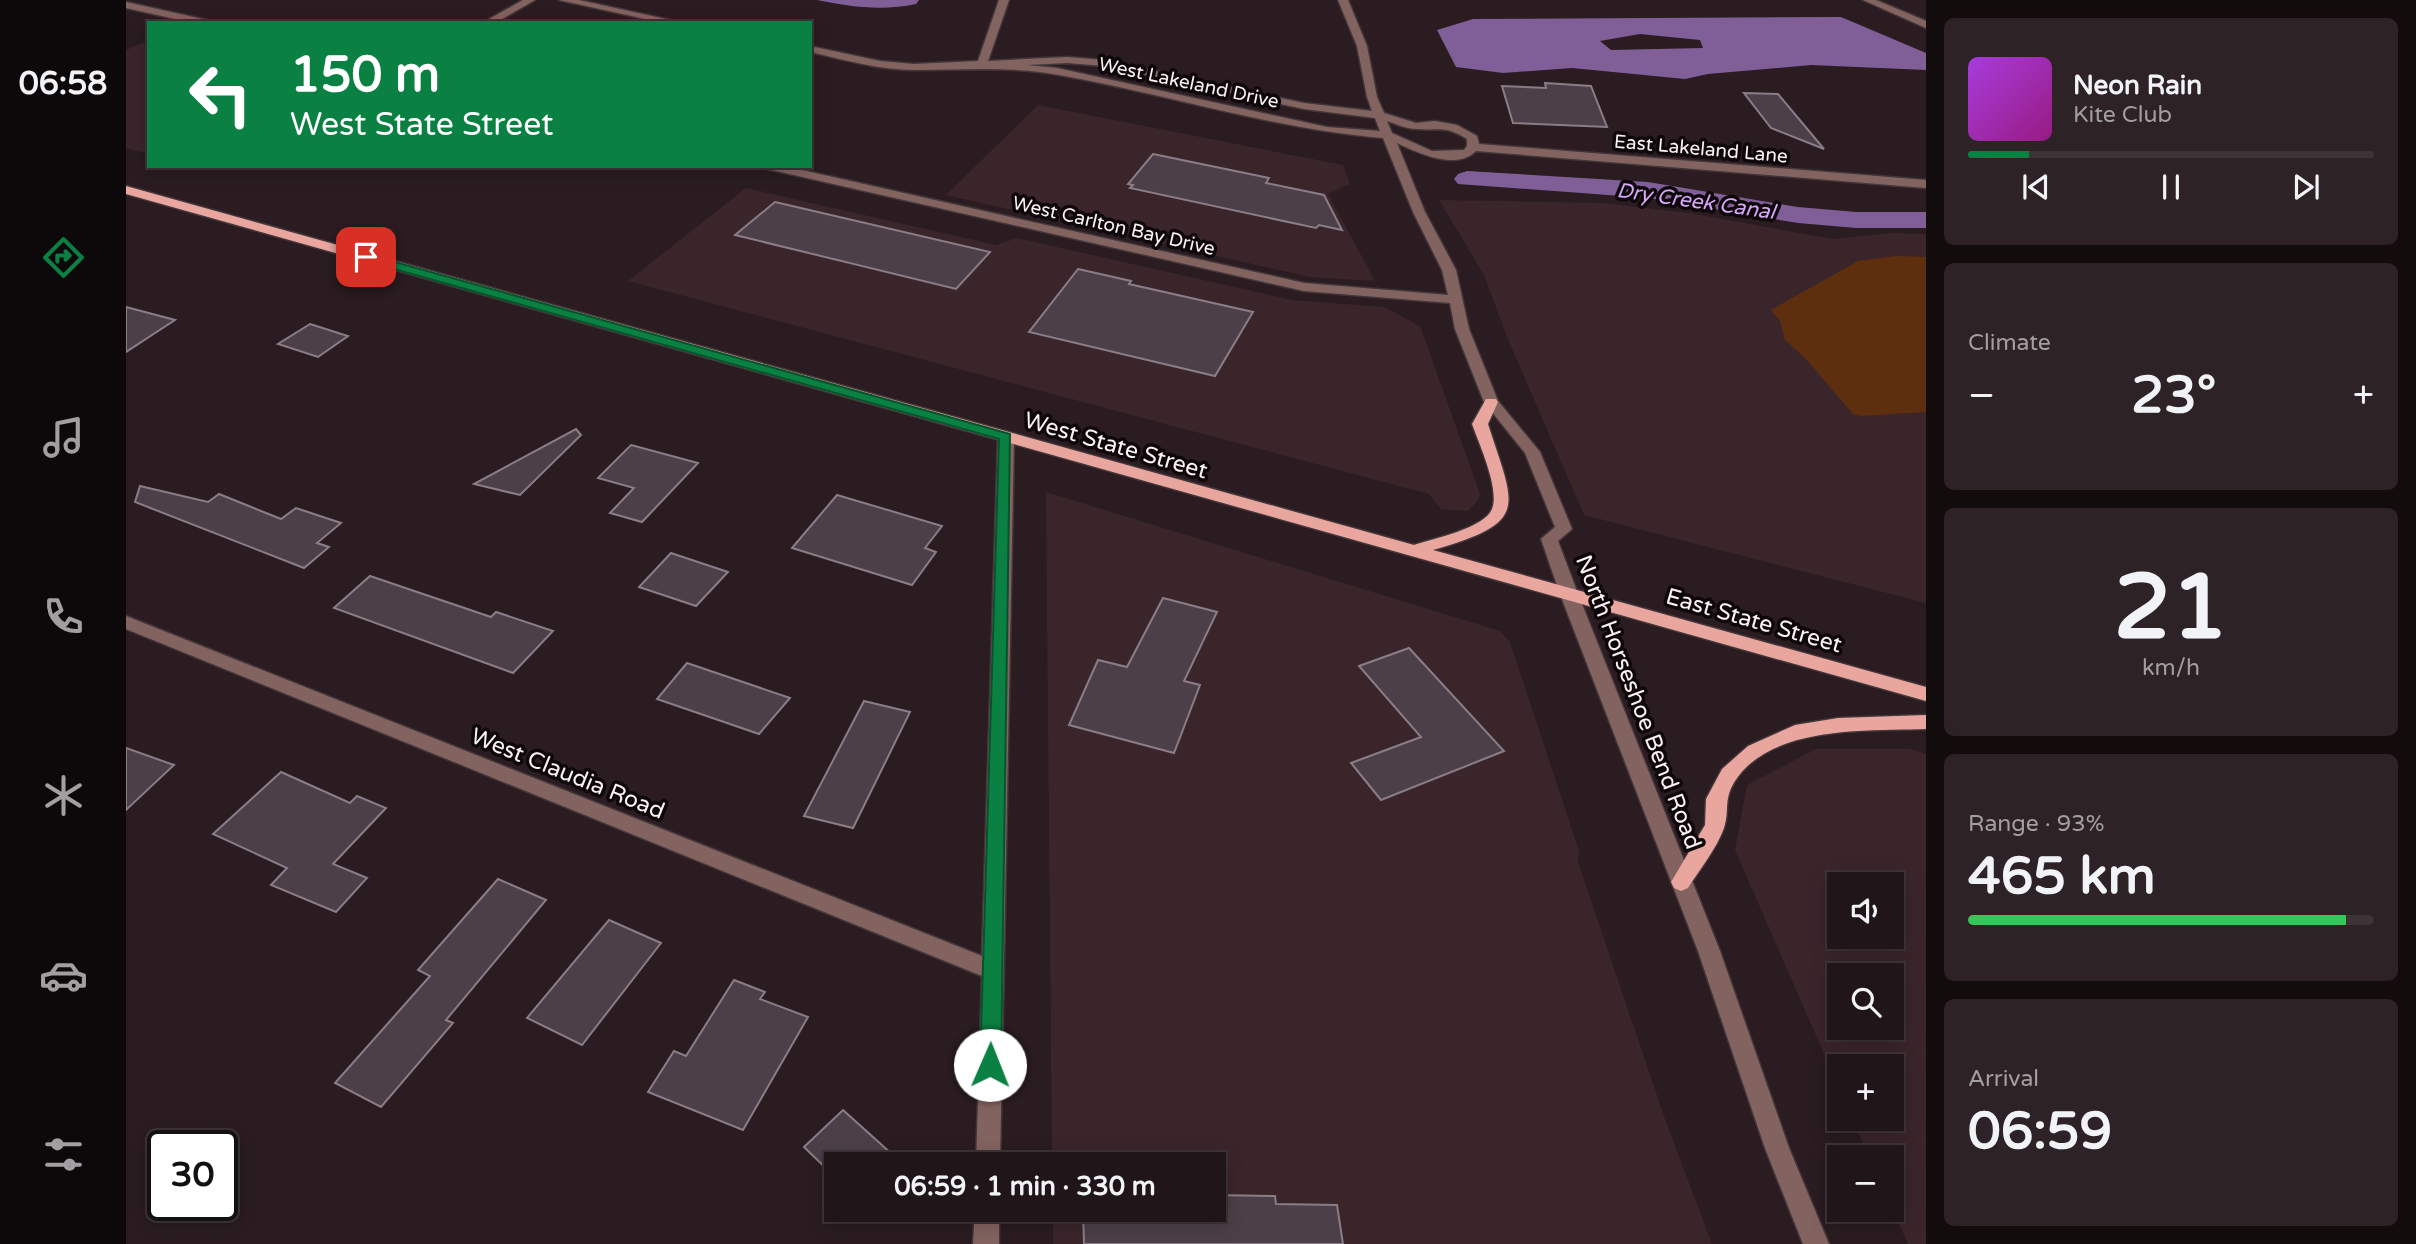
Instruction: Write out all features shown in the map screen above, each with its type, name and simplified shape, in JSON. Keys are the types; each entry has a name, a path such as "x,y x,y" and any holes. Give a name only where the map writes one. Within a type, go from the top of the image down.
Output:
{"main road":[{"name":"West State Street","path":"126,190 1569,594"},
{"path":"1412,551 1492,522 1501,509 1502,493 1480,424 1491,402"},
{"name":"East State Street","path":"1569,594 1926,694"},
{"path":"1681,882 1715,826 1716,799 1729,775 1755,751 1795,732 1838,724 1926,722"}],"street":[{"path":"491,21 530,0"},
{"path":"564,0 669,21"},
{"path":"982,64 1004,0"},
{"name":"North Horseshoe Bend Road","path":"1343,0 1362,46 1372,97 1419,212 1449,270 1462,329 1491,402 1532,452 1564,529 1549,539 1709,951 1777,1148 1816,1244"},
{"path":"1868,0 1926,25"},
{"path":"126,5 198,21"},
{"name":"West Lakeland Drive","path":"812,49 880,64 914,66 1067,60 1104,63 1304,106 1379,115"},
{"name":"West Lakeland Drive","path":"982,64 1057,71 1327,130 1388,135"},
{"path":"1379,115 1416,126 1435,124 1457,128 1473,138 1473,147"},
{"name":"East Lakeland Lane","path":"1388,135 1430,154 1467,153 1473,147 1926,184"},
{"name":"West Carlton Bay Drive","path":"776,168 1304,287 1456,300"},
{"path":"988,1152 1006,437"},
{"name":"West Claudia Road","path":"126,622 992,970"},
{"path":"986,1244 987,1222"}],"shaded area":[{"path":"817,0 919,0 916,4 879,8"},
{"path":"1841,17 1926,53 1926,70 1811,65 1708,74 1685,79 1572,68 1503,73 1456,67 1437,30 1473,19","holes":["1640,34 1700,40 1703,48 1611,50 1600,41"]},
{"path":"147,41 147,153 126,148 126,50"},
{"path":"1038,105 1343,165 1350,184 1328,194 1375,281 1310,277 946,195"},
{"path":"746,188 996,245 1017,238 1292,300 1384,307 1420,326 1480,494 1479,499 1468,511 1441,509 1429,494 628,281"},
{"path":"1439,200 1603,203 1689,213 1832,239 1892,233 1926,234 1926,603 1584,515 1507,337 1484,275"},
{"path":"1896,256 1926,257 1926,412 1861,416 1853,414 1806,359 1785,340 1780,321 1771,310 1858,261"},
{"path":"1046,492 1500,631 1510,642 1579,851 1578,862 1666,1122 1712,1244 1053,1244 1053,1222 1226,1222 1226,1152 1052,1152"},
{"path":"1816,749 1911,749 1926,754 1926,1244 1908,1244 1898,1222 1904,1222 1904,1145 1864,1145 1858,1131 1904,1131 1904,1054 1827,1054 1827,1061 1735,850 1747,785"}],"building":[{"path":"1545,83 1591,86 1607,127 1513,123 1502,86 1546,88"},
{"path":"1744,93 1778,94 1824,149 1771,128"},
{"path":"1153,154 1269,178 1266,183 1324,195 1342,230 1319,225 1316,228 1130,188 1133,185 1128,184"},
{"path":"775,202 990,252 956,289 735,235"},
{"path":"1078,269 1131,281 1129,284 1253,312 1215,376 1029,332"},
{"path":"126,307 175,320 126,352"},
{"path":"310,324 348,336 318,357 278,344"},
{"path":"576,429 581,435 520,495 474,484"},
{"path":"631,445 698,463 642,522 610,513 634,488 598,478"},
{"path":"140,486 208,502 219,494 281,519 296,508 341,523 317,543 329,547 304,568 135,502"},
{"path":"837,495 942,526 925,548 936,552 912,585 792,548"},
{"path":"671,553 728,572 696,606 639,587"},
{"path":"370,576 491,617 496,612 553,631 513,673 334,608"},
{"path":"1163,598 1217,612 1184,681 1200,685 1174,753 1069,725 1098,660 1127,667"},
{"path":"1409,648 1504,751 1381,800 1351,763 1421,737 1359,666"},
{"path":"687,663 790,698 759,734 657,699"},
{"path":"864,701 910,712 853,828 804,816"},
{"path":"126,748 174,765 126,810"},
{"path":"281,772 350,803 357,796 386,808 333,864 367,878 336,912 271,885 287,868 213,834"},
{"path":"498,879 546,900 446,1020 453,1023 381,1107 335,1083 430,976 418,970"},
{"path":"609,920 661,943 582,1045 527,1018"},
{"path":"734,980 765,992 760,999 808,1017 743,1130 648,1092 674,1051 686,1056"},
{"path":"843,1110 890,1152 824,1152 824,1166 804,1147"},
{"path":"1226,1195 1275,1196 1276,1204 1337,1205 1343,1244 1084,1244 1083,1222 1226,1222"}],"waterway":[{"name":"Dry Creek Canal","path":"1467,179 1648,190 1798,215 1856,220 1926,220"}],"route":[{"path":"366,257 1006,437 990,1065"}]}
